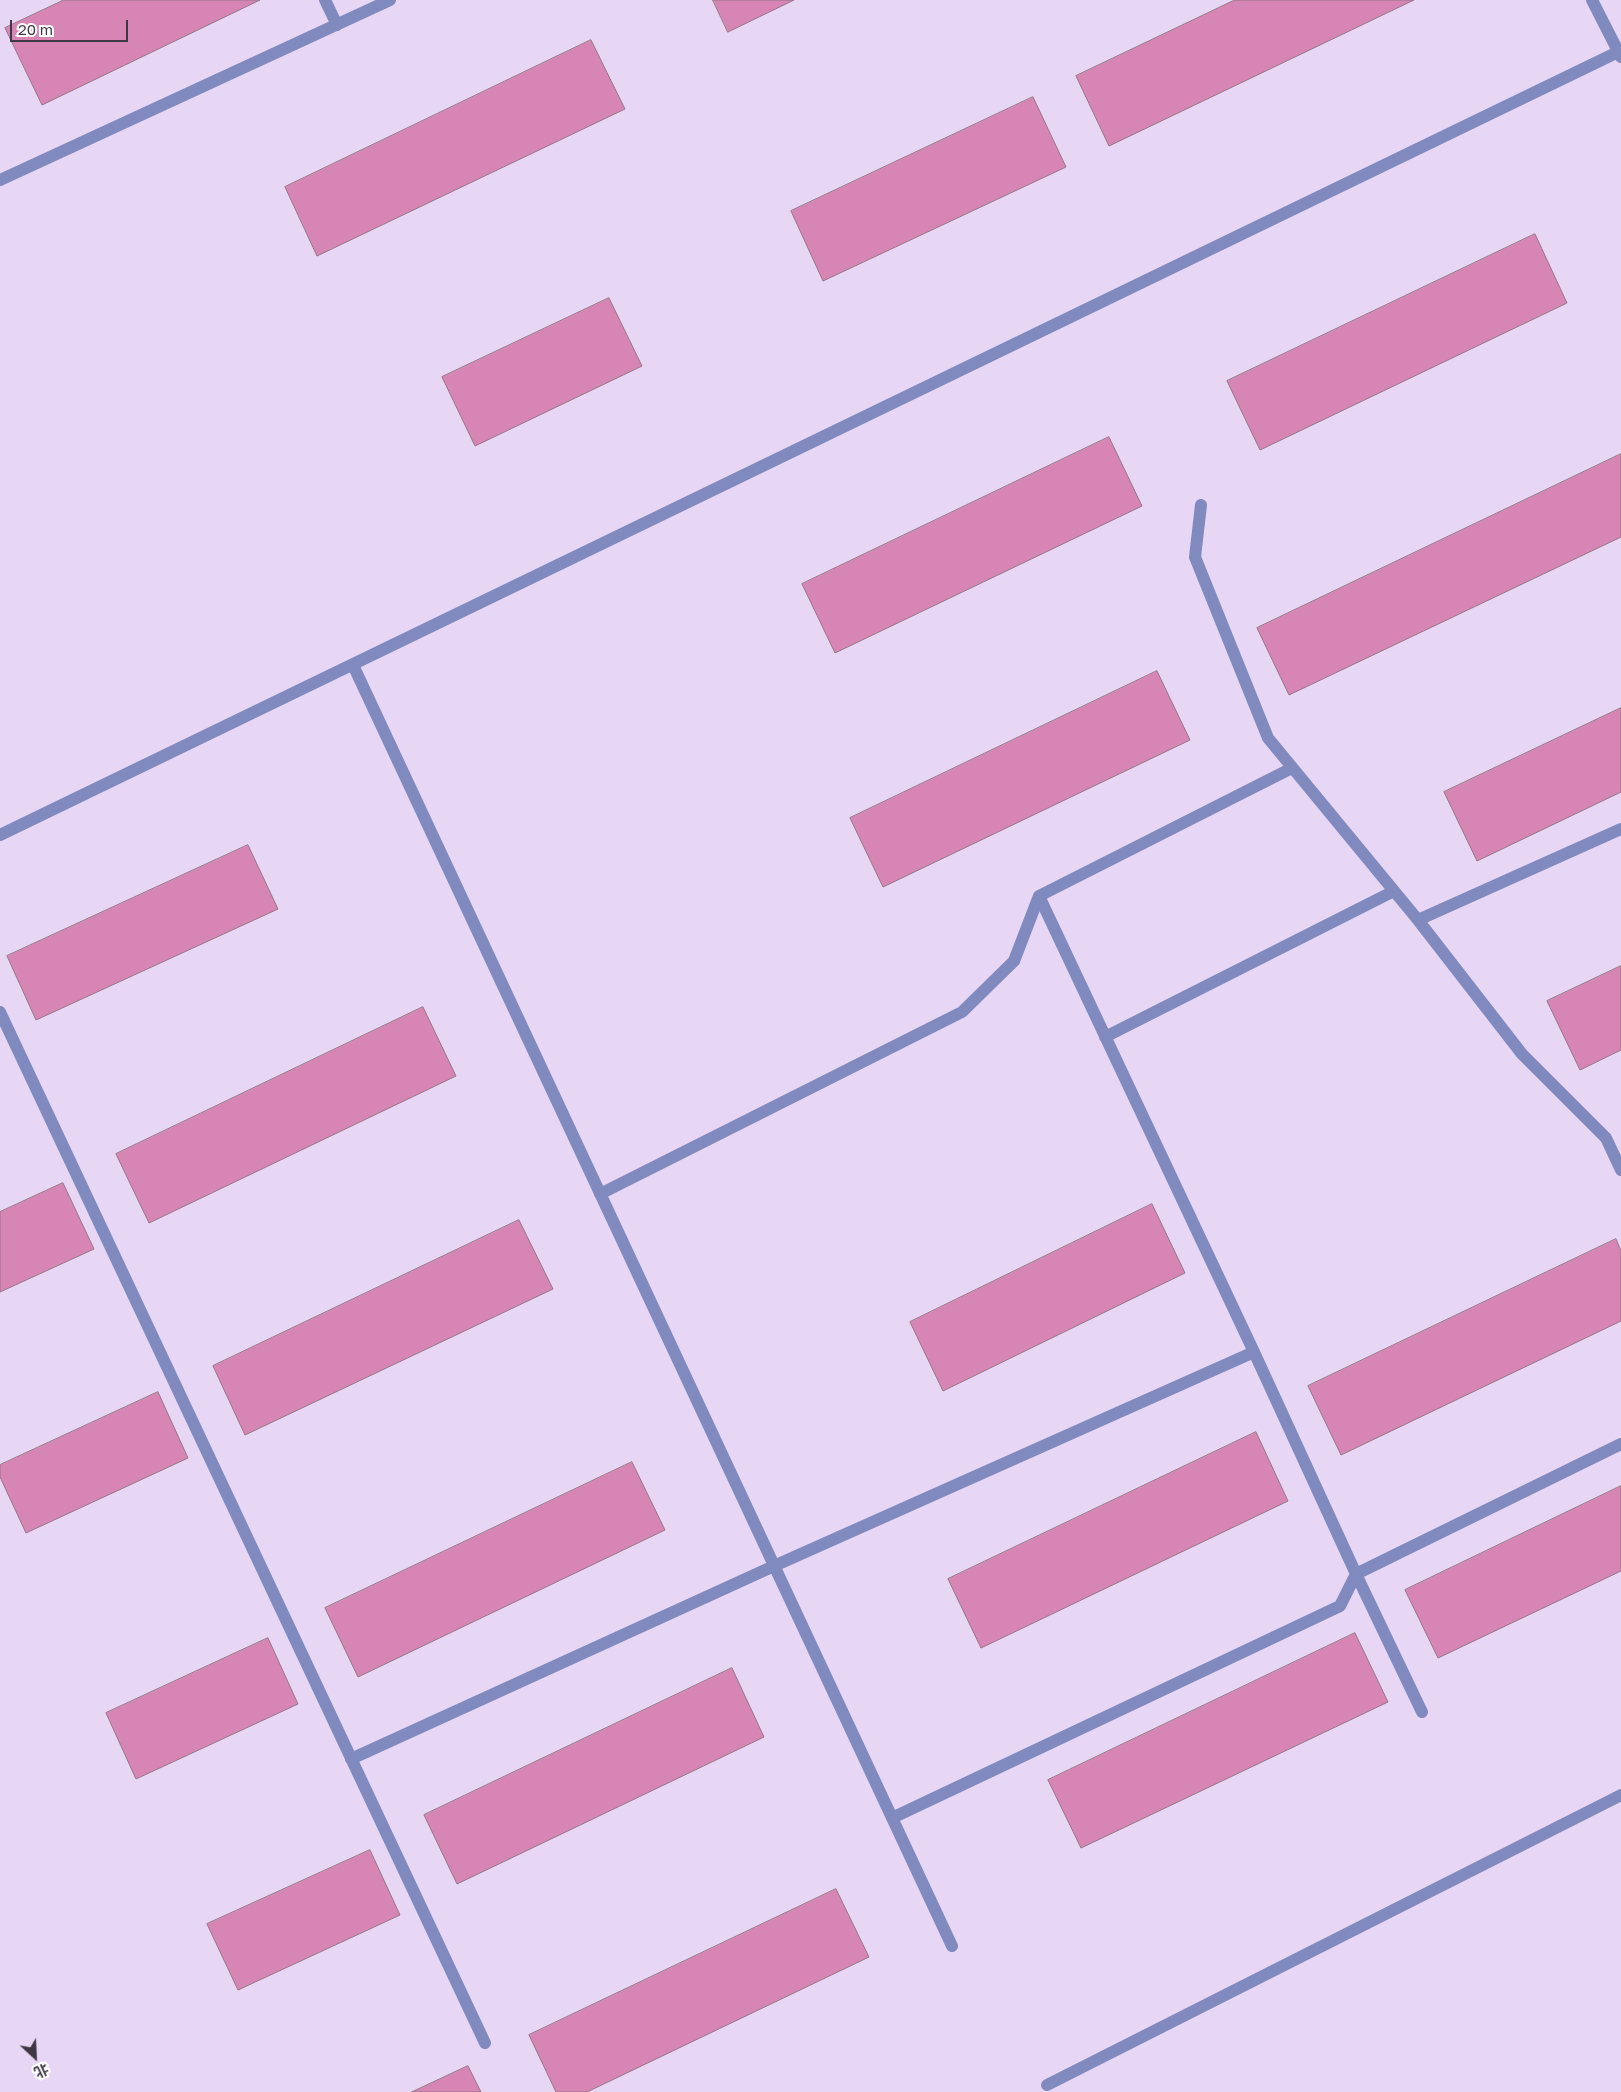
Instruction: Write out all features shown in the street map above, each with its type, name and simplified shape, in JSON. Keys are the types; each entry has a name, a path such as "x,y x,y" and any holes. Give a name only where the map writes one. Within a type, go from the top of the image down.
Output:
{"street":[{"path":"325,0 337,25"},
{"path":"0,180 390,0"},
{"path":"0,835 1620,55 1592,0"},
{"path":"1201,505 1195,557 1268,738 1418,920 1522,1054 1606,1138 1621,1170"},
{"path":"353,664 952,1946"},
{"path":"600,1194 962,1012 1014,960 1039,896 1292,768"},
{"path":"1418,920 1621,829"},
{"path":"1105,1037 1394,891"},
{"path":"1039,896 1422,1712"},
{"path":"0,1012 485,2043"},
{"path":"351,1759 774,1566 1254,1352"},
{"path":"892,1818 1340,1606 1356,1574 1621,1444"},
{"path":"1047,2085 1621,1795"}],"building":[{"path":"64,0 260,0 42,105 5,28"},
{"path":"713,0 794,0 728,32"},
{"path":"1235,0 1414,0 1109,146 1076,76"},
{"path":"591,40 625,109 317,256 285,187"},
{"path":"1033,97 1066,167 823,281 791,211"},
{"path":"1535,234 1567,303 1260,450 1227,381"},
{"path":"609,298 642,366 475,446 442,377"},
{"path":"1109,437 1142,506 835,653 802,584"},
{"path":"1621,454 1621,537 1289,695 1257,628"},
{"path":"1157,671 1190,740 883,887 850,818"},
{"path":"1621,708 1621,792 1477,861 1444,792"},
{"path":"248,845 278,909 36,1020 7,956"},
{"path":"1621,966 1621,1050 1580,1070 1547,1001"},
{"path":"423,1007 456,1076 149,1223 116,1154"},
{"path":"63,1183 94,1249 0,1292 0,1212"},
{"path":"1152,1204 1185,1273 943,1391 910,1322"},
{"path":"519,1220 553,1289 245,1435 213,1366"},
{"path":"1616,1239 1621,1251 1621,1321 1341,1455 1308,1386"},
{"path":"158,1392 188,1458 26,1533 0,1477 0,1465"},
{"path":"1256,1432 1288,1501 981,1648 948,1579"},
{"path":"632,1462 665,1530 358,1677 325,1608"},
{"path":"1621,1486 1621,1571 1438,1658 1405,1590"},
{"path":"1355,1633 1388,1702 1081,1848 1048,1780"},
{"path":"268,1638 298,1704 136,1779 106,1713"},
{"path":"732,1668 764,1737 457,1884 424,1815"},
{"path":"370,1850 400,1915 238,1990 207,1924"},
{"path":"836,1889 869,1957 587,2092 556,2092 529,2035"},
{"path":"468,2066 481,2092 412,2092"}]}
